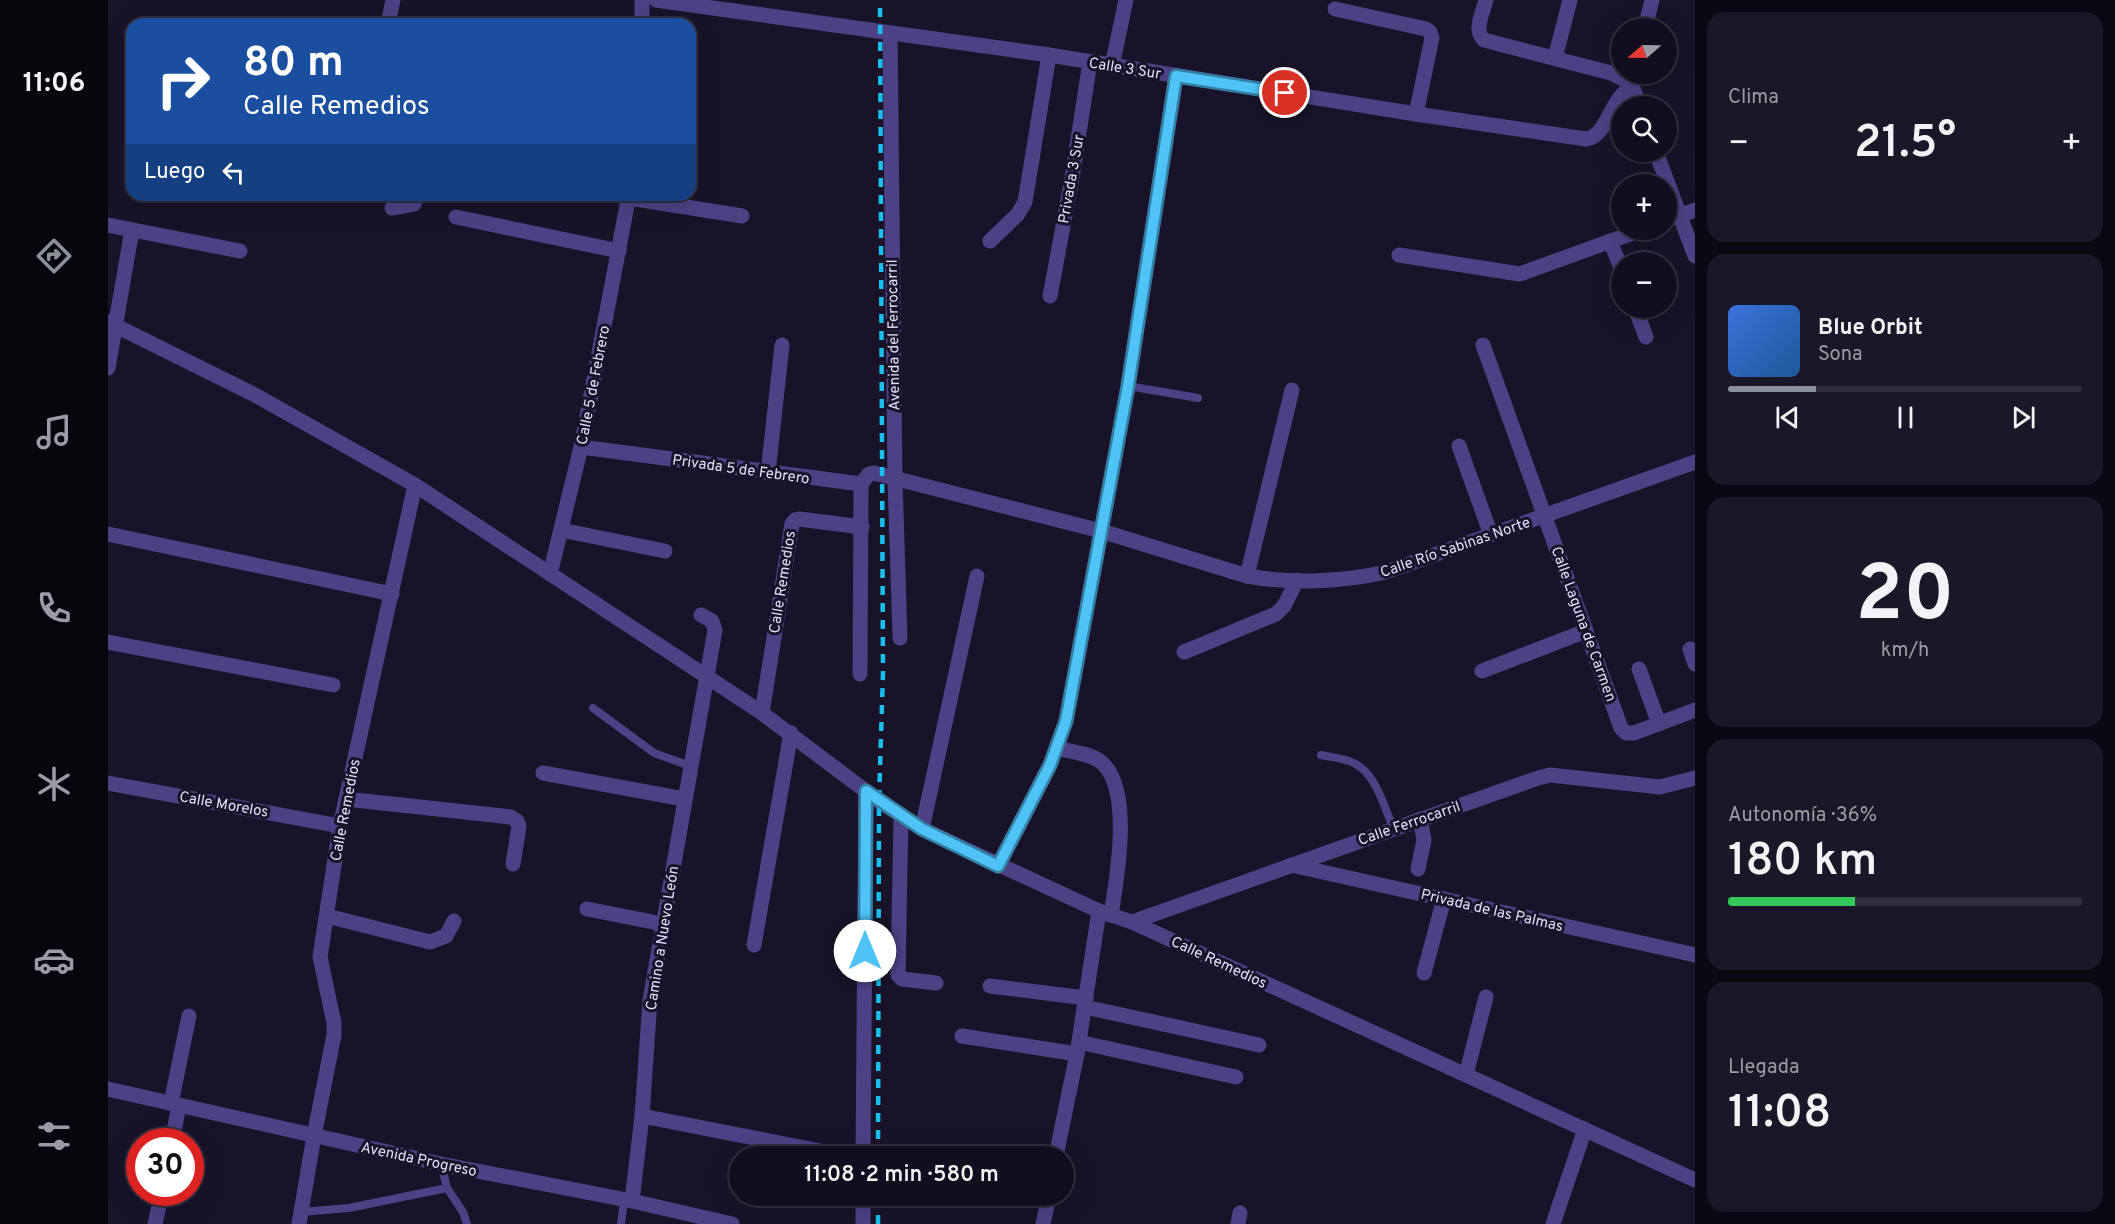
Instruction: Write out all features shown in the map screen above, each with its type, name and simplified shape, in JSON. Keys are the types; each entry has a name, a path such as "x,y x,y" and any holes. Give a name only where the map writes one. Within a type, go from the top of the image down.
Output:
{"street":[{"path":"389,18 393,0"},
{"path":"642,0 642,18"},
{"name":"Calle 3 Sur","path":"656,0 1049,55 1586,139 1598,134 1630,84"},
{"path":"1112,66 1126,0"},
{"path":"1486,0 1478,30 1480,37 1484,40 1611,73"},
{"path":"1554,58 1570,0"},
{"path":"1648,18 1652,0"},
{"path":"1335,9 1426,29 1430,32 1432,38 1416,114"},
{"name":"Avenida del Ferrocarril","path":"890,33 895,478 900,638"},
{"path":"990,242 1018,214 1025,202 1049,55"},
{"name":"Privada 3 Sur","path":"1050,296 1072,178 1089,62"},
{"path":"998,866 1057,748 1066,721 1128,386 1176,76"},
{"path":"392,207 414,204 415,201"},
{"name":"Calle 5 de Febrero","path":"550,574 581,447 628,201"},
{"path":"657,201 742,216"},
{"path":"1677,217 1695,210"},
{"path":"456,218 619,251"},
{"path":"108,225 240,251"},
{"path":"1677,225 1695,256"},
{"path":"108,368 111,323 132,230"},
{"path":"1399,255 1524,280 1610,241 1615,252"},
{"path":"1639,318 1646,337"},
{"name":"Calle Remedios","path":"111,323 255,395 415,485 762,713 866,791 922,829 998,866 1105,913 1132,922 1695,1180"},
{"path":"768,473 782,345"},
{"name":"Calle Laguna de Carmen","path":"1483,345 1621,728 1626,733 1634,733 1659,724"},
{"path":"1247,576 1292,390"},
{"path":"1460,446 1491,535"},
{"name":"Privada 5 de Febrero","path":"581,447 861,484 874,472 895,478"},
{"name":"Calle Río Sabinas Norte","path":"895,478 1101,531 1247,576 1268,580 1297,580 1365,577 1386,572 1695,462"},
{"path":"860,674 861,484"},
{"name":"Calle Remedios","path":"300,1218 334,1035 334,1023 320,957 340,826 415,485"},
{"name":"Calle Remedios","path":"762,713 792,524 799,519 862,527"},
{"path":"561,530 665,551"},
{"path":"108,534 392,594"},
{"path":"922,829 977,576"},
{"path":"1184,652 1276,614 1284,606 1297,580"},
{"name":"Camino a Nuevo León","path":"628,1200 642,1116 650,1000 715,630 712,621 701,615"},
{"path":"1482,671 1586,631"},
{"path":"108,642 333,685"},
{"path":"1690,649 1695,664"},
{"path":"1639,669 1659,724 1695,710"},
{"path":"754,945 791,734"},
{"path":"1057,748 1092,757 1109,770 1118,794 1122,822 1058,1146"},
{"path":"543,773 684,799"},
{"name":"Calle Ferrocarril","path":"1132,922 1538,777 1550,775 1660,787 1694,777"},
{"name":"Calle Morelos","path":"108,783 340,826"},
{"path":"863,1146 866,791"},
{"path":"346,799 511,817 517,821 519,826 513,864"},
{"path":"901,816 898,975 902,979 936,983"},
{"path":"1418,869 1424,840 1420,819"},
{"name":"Privada de las Palmas","path":"1290,864 1695,955"},
{"path":"1424,973 1444,899"},
{"path":"587,909 663,924"},
{"path":"327,916 430,942 446,936 454,921"},
{"path":"990,986 1085,1003 1259,1045"},
{"path":"1466,1075 1486,997"},
{"path":"173,1128 189,1016"},
{"path":"962,1036 1078,1048 1236,1077"},
{"name":"Avenida Progreso","path":"108,1089 441,1164 628,1200 665,1216 727,1223"},
{"path":"642,1116 795,1146"},
{"path":"1553,1224 1585,1129"},
{"path":"155,1224 159,1206"},
{"path":"863,1206 863,1224"},
{"path":"1043,1224 1046,1206"}],"lane":[{"path":"1128,386 1198,398"},
{"path":"593,708 654,753 690,766"},
{"path":"1321,755 1351,762 1361,768 1375,787 1393,828"},
{"path":"441,1164 447,1188 463,1212 467,1224"},
{"path":"300,1218 447,1188"},
{"path":"621,1224 628,1200"}],"railway":[{"path":"878,1146 879,801 883,673 880,0"},
{"path":"878,1206 878,1224"}],"route":[{"path":"865,951 866,791 922,829 998,866 1057,748 1066,721 1128,386 1176,76 1285,93"}]}
